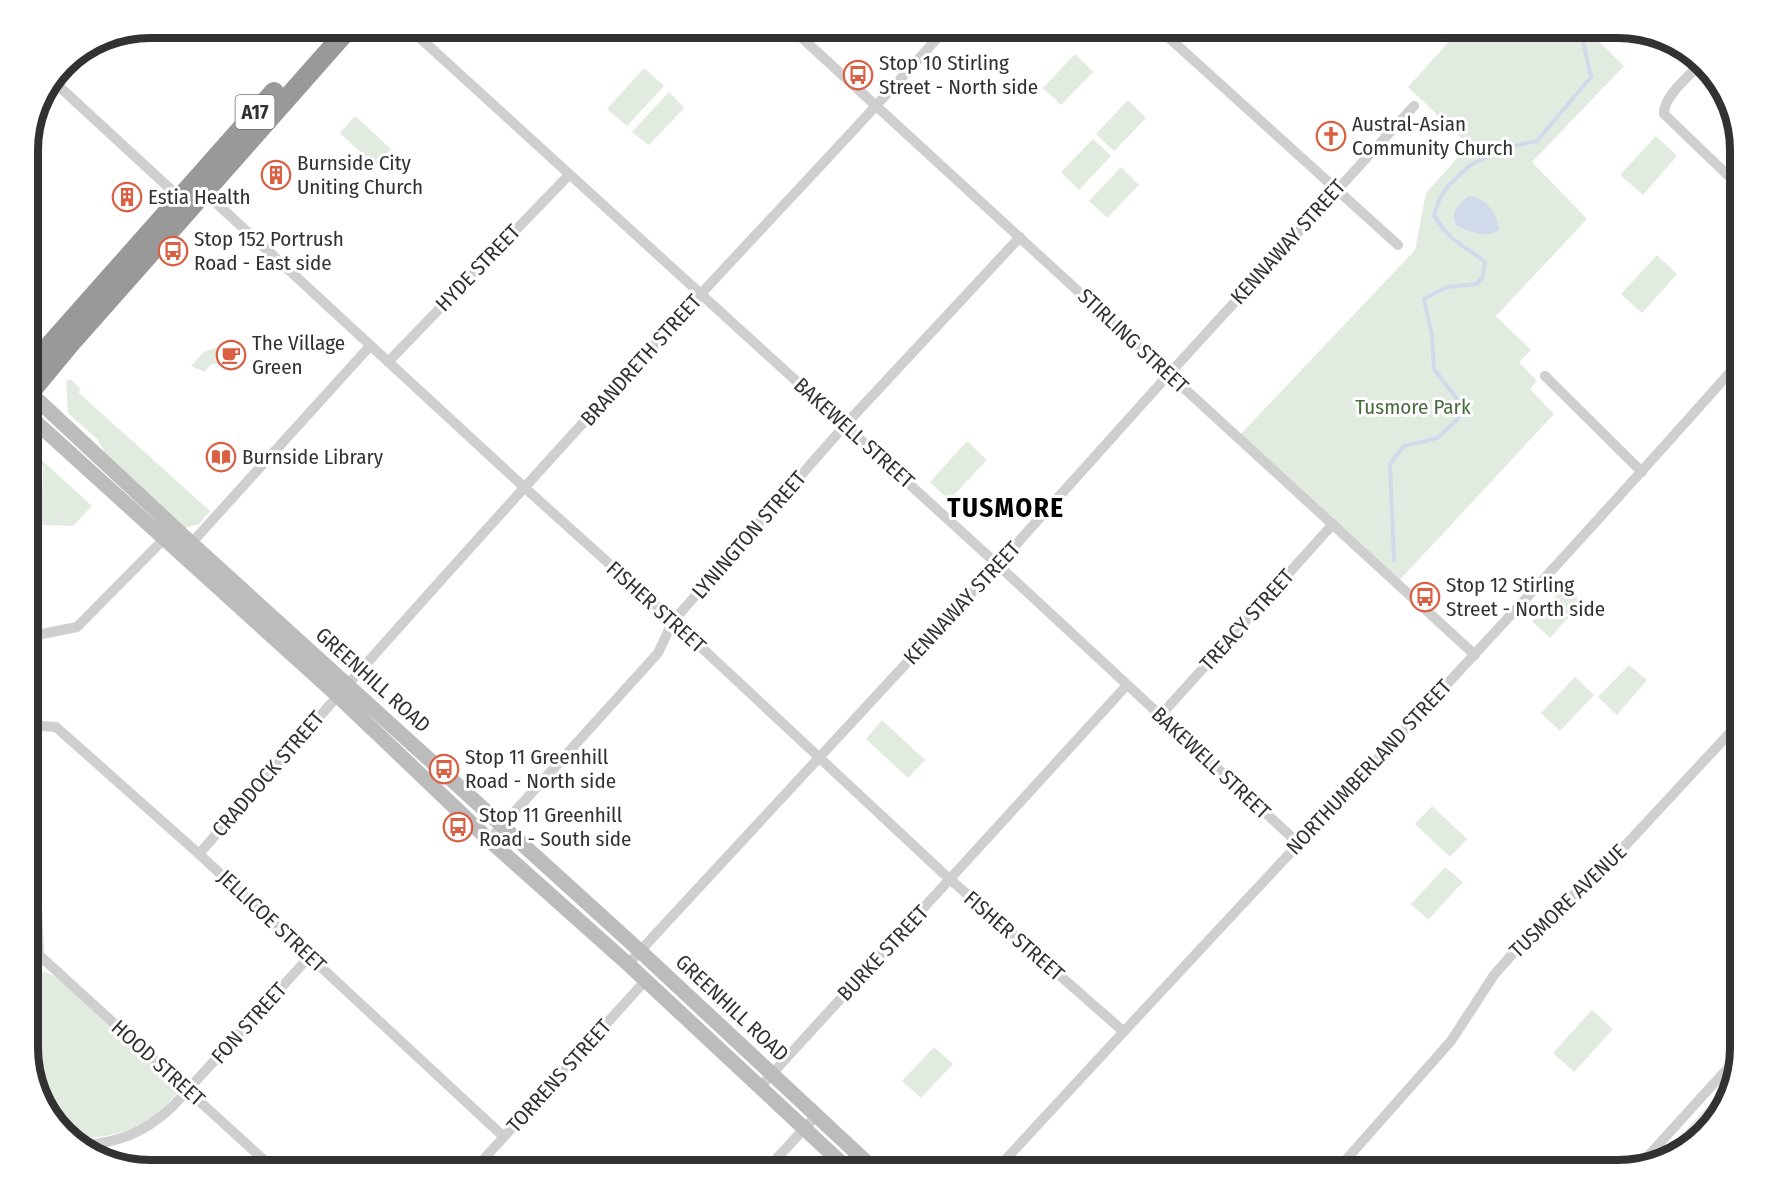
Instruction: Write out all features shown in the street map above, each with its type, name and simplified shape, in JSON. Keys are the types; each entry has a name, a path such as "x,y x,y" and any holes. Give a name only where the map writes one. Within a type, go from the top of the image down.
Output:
{"highway":[{"name":"A17","path":"38,381 201,183 334,38"},
{"name":"A17","path":"38,358 179,197 201,183"}],"main road":[{"name":"GREENHILL ROAD","path":"38,403 186,550 640,951 864,1160"},
{"name":"GREENHILL ROAD","path":"38,424 164,539 186,550"},
{"name":"GREENHILL ROAD","path":"342,690 489,840 628,964 838,1160"}],"street":[{"name":"BAKEWELL STREET","path":"420,38 846,425 1298,843"},
{"name":"STIRLING STREET","path":"802,38 1475,655"},
{"name":"BRANDRETH STREET","path":"342,690 702,293 877,107 937,38"},
{"path":"1169,38 1398,245"},
{"path":"1695,69 1663,106 1664,114 1730,178"},
{"path":"58,85 179,197"},
{"name":"KENNAWAY STREET","path":"628,964 998,565 1336,189 1414,106"},
{"name":"HYDE STREET","path":"388,362 569,175"},
{"name":"FISHER STREET","path":"201,183 370,346 673,621 950,880 1123,1031"},
{"name":"LYNINGTON STREET","path":"489,840 658,653 673,621 846,425 1020,237"},
{"path":"186,550 370,346"},
{"name":"NORTHUMBERLAND STREET","path":"1005,1160 1475,655 1730,372"},
{"path":"1545,376 1642,472"},
{"name":"TREACY STREET","path":"1160,716 1333,524"},
{"path":"38,636 77,627 164,539"},
{"name":"BURKE STREET","path":"760,1087 1127,685"},
{"name":"CRADDOCK STREET","path":"199,854 342,690"},
{"name":"JELLICOE STREET","path":"38,725 56,727 199,854 504,1137"},
{"name":"TUSMORE AVENUE","path":"1346,1160 1450,1041 1494,975 1543,919 1597,876 1730,733"},
{"path":"38,932 39,955"},
{"name":"HOOD STREET","path":"39,955 264,1160"},
{"name":"FON STREET","path":"91,1144 123,1140 158,1120 310,956"},
{"name":"TORRENS STREET","path":"483,1160 645,981"},
{"path":"1648,1156 1727,1069"},
{"path":"775,1160 816,1116"}],"green space":[{"name":"Tusmore Park","path":"1452,38 1595,38 1624,66 1532,162 1587,219 1496,316 1531,350 1519,362 1537,381 1530,389 1554,414 1397,583 1238,437 1415,250 1426,193 1469,145 1408,87"},
{"path":"1075,54 1093,72 1061,105 1043,88"},
{"path":"644,68 664,86 627,126 607,109"},
{"path":"669,92 684,108 649,145 632,132"},
{"path":"1128,100 1146,118 1114,151 1096,134"},
{"path":"355,116 391,149 375,166 340,133"},
{"path":"1656,136 1677,156 1643,195 1620,175"},
{"path":"1093,139 1111,156 1079,190 1061,172"},
{"path":"1121,167 1139,185 1107,218 1089,201"},
{"path":"1657,255 1677,274 1642,313 1621,294"},
{"path":"219,347 221,362 210,365 205,372 191,366 204,352"},
{"path":"70,379 80,388 79,393 210,511 199,524 185,528 105,453 98,440 68,413 66,382"},
{"path":"967,441 987,460 949,500 930,482"},
{"path":"38,457 92,506 73,526 41,525 43,467 38,466"},
{"path":"1565,586 1582,602 1550,638 1532,621"},
{"path":"1629,665 1647,680 1617,715 1598,697"},
{"path":"1575,677 1594,695 1560,731 1541,713"},
{"path":"882,720 925,760 908,778 866,739"},
{"path":"1432,806 1467,839 1450,857 1415,824"},
{"path":"1445,867 1463,882 1428,920 1411,904"},
{"path":"45,972 56,977 180,1090 144,1123 132,1129 105,1136 83,1138 70,1128 46,1091 38,1063 38,973"},
{"path":"1592,1010 1613,1029 1574,1072 1553,1053"},
{"path":"934,1047 953,1064 921,1098 902,1081"},
{"path":"1720,1092 1711,1111 1702,1122 1680,1142 1673,1144"}],"water":[{"path":"1469,196 1481,200 1490,207 1499,230 1483,234 1456,225 1454,216 1456,209"}],"waterway":[{"path":"1394,560 1390,464 1404,446 1437,438 1458,419 1461,404 1434,369 1432,336 1424,299 1447,287 1477,284 1483,276 1485,262 1451,237 1440,224 1434,215 1440,198 1448,186 1469,166 1500,149 1537,141 1591,77 1582,38"}],"place":[{"name":"Stop 10 Stirling Street - North side","path":"858,75"},
{"name":"Austral-Asian Community Church","path":"1331,136"},
{"name":"Burnside City Uniting Church","path":"276,175"},
{"name":"Estia Health","path":"127,197"},
{"name":"Stop 152 Portrush Road - East side","path":"173,251"},
{"name":"The Village Green","path":"231,355"},
{"name":"Burnside Library","path":"221,457"},
{"name":"Stop 12 Stirling Street - North side","path":"1425,597"},
{"name":"Stop 11 Greenhill Road - North side","path":"444,769"},
{"name":"Stop 11 Greenhill Road - South side","path":"458,827"}],"district":[{"name":"TUSMORE","path":"1006,508"}]}
